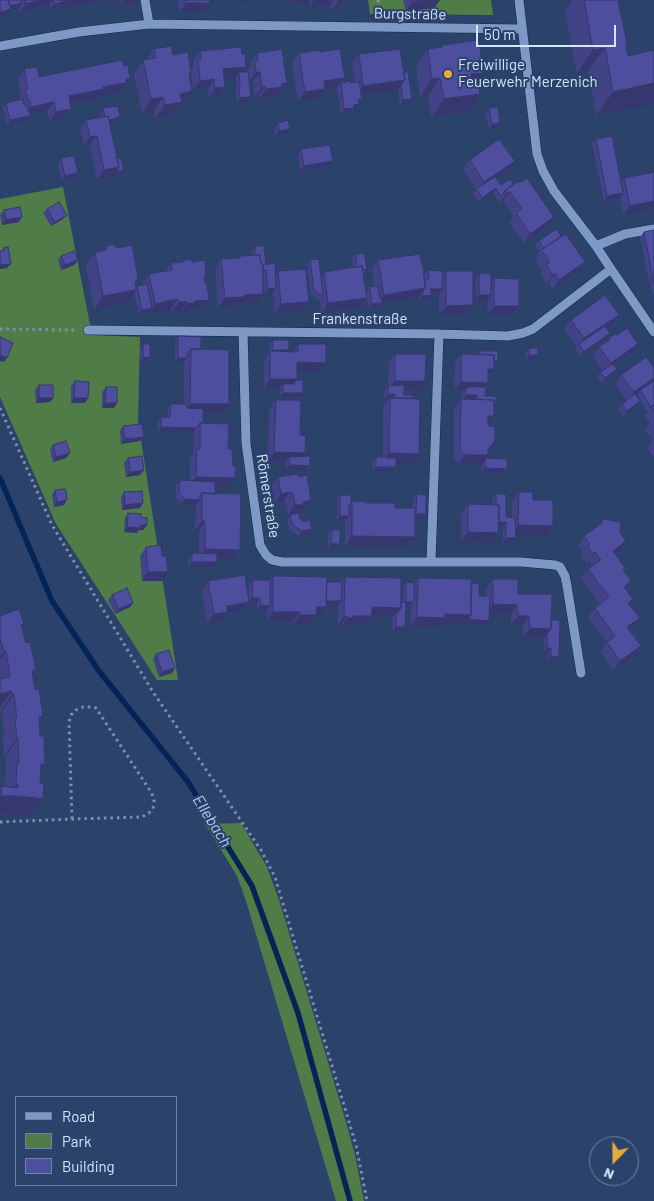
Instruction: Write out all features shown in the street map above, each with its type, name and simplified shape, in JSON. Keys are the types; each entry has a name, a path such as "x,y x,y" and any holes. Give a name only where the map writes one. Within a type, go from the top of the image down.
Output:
{"street":[{"path":"145,0 149,24"},
{"path":"519,0 537,154 543,171 554,191 596,246 654,331"},
{"name":"Burgstraße","path":"0,46 79,32 149,24 522,29"},
{"path":"596,246 625,234 654,229"},
{"name":"Frankenstraße","path":"88,330 508,336 523,334 533,329 611,269"},
{"name":"Römerstraße","path":"243,332 246,443 249,474 260,545 266,555 272,560 282,562 521,562 555,564 560,567 565,576 582,674"},
{"path":"431,562 440,334"}],"path":[{"path":"0,329 88,330"},
{"path":"0,408 52,525 153,692 261,850 275,877 356,1145 367,1201"},
{"path":"0,822 72,820 142,817 153,808 154,799 146,785 96,708 91,706 76,710 71,715 69,722 72,820"}],"green space":[{"path":"368,0 491,0 493,15 370,14"},
{"path":"63,187 92,335 140,337 138,420 178,680 157,680 56,524 0,397 0,199"},
{"path":"241,823 267,867 279,900 346,1122 364,1201 336,1201 246,901 237,876 205,824"}],"building":[{"path":"0,0 8,0 11,9 0,12"},
{"path":"8,0 21,0 22,3 10,6"},
{"path":"25,0 39,0 26,4"},
{"path":"54,0 62,0 63,2 54,4"},
{"path":"185,0 210,0 210,3 186,3"},
{"path":"412,0 428,0 413,2"},
{"path":"584,0 618,0 628,56 654,50 654,83 613,92 605,48 593,50"},
{"path":"479,40 483,73 471,74 472,79 478,79 480,94 444,99 440,78 432,79 428,49 442,47 442,45"},
{"path":"171,46 173,55 188,52 192,91 180,94 182,102 165,105 163,97 151,99 143,60 156,58 154,49"},
{"path":"241,47 242,54 245,54 246,67 223,69 225,87 215,88 214,79 200,81 198,59 201,59 200,51"},
{"path":"282,49 287,83 282,84 282,87 266,89 262,87 260,72 256,72 255,61 258,60 257,53"},
{"path":"340,49 345,78 324,81 325,89 305,92 299,53"},
{"path":"400,49 405,80 363,86 359,54"},
{"path":"122,60 124,66 128,65 130,78 126,79 126,83 69,96 71,109 56,112 54,102 31,107 30,100 28,101 24,69 37,67 39,77"},
{"path":"239,72 248,72 251,97 240,98"},
{"path":"404,72 408,72 412,99 403,100 401,85 405,80"},
{"path":"350,81 350,83 359,82 362,99 358,100 359,104 354,105 354,108 344,109 341,83"},
{"path":"23,99 30,116 10,120 6,103"},
{"path":"118,106 120,117 109,120 108,116 105,117 103,108"},
{"path":"498,107 500,123 492,124 489,108"},
{"path":"108,116 119,167 104,170 97,136 90,137 86,120"},
{"path":"288,120 290,129 279,131 278,123"},
{"path":"612,136 623,193 607,196 596,139"},
{"path":"499,139 515,161 484,182 470,160"},
{"path":"330,145 333,161 304,166 301,149"},
{"path":"74,156 78,173 65,176 61,158"},
{"path":"117,158 121,158 124,170 116,172 119,167"},
{"path":"654,172 654,201 630,206 624,178"},
{"path":"495,177 501,185 510,179 513,184 501,196 496,188 482,198 476,189"},
{"path":"527,178 554,217 530,234 516,213 522,209 510,192 507,193 505,191 518,181 519,183"},
{"path":"59,202 67,215 55,222 47,209"},
{"path":"20,207 22,217 6,220 4,210"},
{"path":"556,229 561,236 544,248 539,241"},
{"path":"654,230 654,284 644,232"},
{"path":"566,234 585,262 559,280 555,273 553,275 546,264 550,262 541,250"},
{"path":"114,244 117,248 132,245 138,278 135,283 136,290 103,296 95,252 106,250 107,246"},
{"path":"255,246 264,246 266,265 275,263 276,288 268,289 266,270 263,270 260,255 255,255"},
{"path":"8,247 11,264 0,265 0,251 4,251 3,248"},
{"path":"74,251 78,260 65,265 61,256"},
{"path":"364,253 367,269 363,270 362,266 357,267 356,254"},
{"path":"420,254 425,288 384,295 378,260"},
{"path":"260,255 261,264 263,264 263,294 225,298 221,259"},
{"path":"192,259 192,262 205,260 206,278 204,277 205,283 207,283 209,300 195,301 195,303 187,304 187,302 179,302 177,299 155,304 149,274 172,270 171,263"},
{"path":"319,259 323,297 314,290 310,260"},
{"path":"362,266 367,298 328,303 324,272"},
{"path":"306,269 309,302 281,304 278,271"},
{"path":"428,270 443,271 442,289 430,289 432,295 422,296 425,280 429,279"},
{"path":"446,271 473,271 473,305 446,306"},
{"path":"479,273 491,274 491,295 479,295"},
{"path":"494,278 519,279 519,306 494,306"},
{"path":"147,284 152,308 142,310 137,286"},
{"path":"378,286 382,303 372,304 370,287"},
{"path":"605,295 619,315 584,338 571,320"},
{"path":"605,326 610,333 584,352 579,344"},
{"path":"627,328 638,344 611,363 599,347 610,340 609,338"},
{"path":"178,336 201,337 201,349 191,349 187,353 187,358 178,358"},
{"path":"0,337 13,343 7,358 0,355"},
{"path":"273,340 289,340 289,350 272,350"},
{"path":"143,344 150,344 150,357 143,358"},
{"path":"298,344 326,344 326,363 297,362 297,379 270,379 270,351 298,352"},
{"path":"529,348 538,348 538,355 529,355"},
{"path":"191,349 229,350 229,404 190,404"},
{"path":"479,351 498,351 498,361 494,361 494,355 479,354"},
{"path":"395,354 426,354 425,381 395,381"},
{"path":"461,354 494,355 494,369 488,369 488,383 461,382"},
{"path":"646,357 654,367 654,378 634,392 621,375"},
{"path":"613,364 617,369 605,378 600,372"},
{"path":"296,380 303,380 303,393 283,393 283,384 294,384"},
{"path":"75,381 89,382 88,398 74,398"},
{"path":"654,381 654,405 651,407 640,390"},
{"path":"39,385 53,385 53,398 39,398"},
{"path":"404,385 404,395 412,395 412,398 395,398 395,394 388,394 388,386"},
{"path":"106,387 117,387 117,403 105,403"},
{"path":"466,387 486,387 485,396 496,396 496,405 494,405 494,400 477,399 477,395 466,395"},
{"path":"635,394 640,401 627,411 622,404"},
{"path":"390,398 420,399 419,454 389,453"},
{"path":"461,399 494,400 494,416 488,416 488,426 494,426 495,428 495,441 488,449 488,455 465,455 460,450"},
{"path":"276,400 301,400 300,435 306,436 305,453 274,452"},
{"path":"171,404 187,404 187,408 203,409 203,423 200,423 196,428 161,427 161,417 170,417"},
{"path":"200,423 229,424 228,449 232,449 233,466 236,467 235,478 196,477 197,449 200,449"},
{"path":"142,424 144,437 125,439 123,426"},
{"path":"66,441 70,453 56,457 53,445"},
{"path":"142,456 144,470 130,472 128,458"},
{"path":"310,456 310,466 290,465 289,457"},
{"path":"376,457 396,458 396,467 376,467"},
{"path":"486,458 507,459 507,469 485,468"},
{"path":"298,474 299,477 307,475 311,500 303,502 303,505 295,505 293,494 290,492 281,494 278,477"},
{"path":"180,480 215,482 215,494 202,493 199,500 185,499 179,493"},
{"path":"55,490 66,490 67,500 57,502"},
{"path":"142,491 143,503 125,505 124,492"},
{"path":"519,492 533,492 533,500 553,500 553,526 518,525"},
{"path":"202,493 241,494 240,550 205,549"},
{"path":"417,494 426,495 426,514 416,514"},
{"path":"496,494 506,494 506,517 515,518 516,538 506,538 506,522 499,522 499,505 496,505"},
{"path":"340,495 351,495 349,516 340,516"},
{"path":"352,501 395,503 395,508 415,508 415,537 352,536"},
{"path":"468,504 499,505 498,533 468,532"},
{"path":"128,513 141,514 141,517 147,518 147,525 141,525 140,528 127,527"},
{"path":"299,513 300,519 304,522 310,520 312,529 302,531 292,524 290,515"},
{"path":"603,519 621,522 620,533 626,541 613,551 625,568 623,570 631,581 624,587 633,599 628,603 640,618 627,627 641,646 620,661 607,642 615,636 595,608 609,597 588,569 601,560 595,552 593,554 588,546 590,544 584,536 602,523"},
{"path":"332,530 340,530 340,544 331,544"},
{"path":"161,545 162,556 166,556 168,572 148,572 146,547"},
{"path":"192,553 217,554 217,562 192,562"},
{"path":"245,575 249,602 227,606 227,612 214,614 208,581"},
{"path":"273,576 327,577 326,607 317,607 316,615 300,615 300,612 273,612"},
{"path":"345,577 401,578 401,608 372,607 372,616 353,616 353,618 347,618 347,616 344,616"},
{"path":"418,578 472,579 471,615 445,614 445,618 417,617"},
{"path":"493,579 518,579 518,594 552,594 551,629 530,628 529,616 518,616 517,605 493,604"},
{"path":"253,580 270,580 270,606 261,605 260,598 252,598"},
{"path":"327,582 342,582 341,601 326,601"},
{"path":"406,582 414,583 414,602 406,602"},
{"path":"471,583 479,584 479,596 490,596 489,621 468,619 471,615"},
{"path":"127,588 133,603 119,609 112,595"},
{"path":"401,602 406,602 405,627 396,627 396,615 401,608"},
{"path":"19,609 24,624 21,625 26,643 30,642 36,670 32,671 35,690 39,689 43,716 39,717 40,736 44,736 45,764 41,764 40,783 44,784 43,799 1,796 2,786 18,788 16,784 17,762 19,762 14,694 12,694 12,691 0,694 0,679 9,677 10,674 6,652 4,652 0,639 0,616"},
{"path":"551,620 560,620 559,656 551,657 551,648 547,648 547,634 551,629"},
{"path":"169,650 175,668 162,672 156,654"}],"waterway":[{"name":"Ellebach","path":"0,478 52,601 99,671 188,782 252,886 298,1013 350,1201"}],"place":[{"name":"Freiwillige Feuerwehr Merzenich","path":"448,74"}]}
